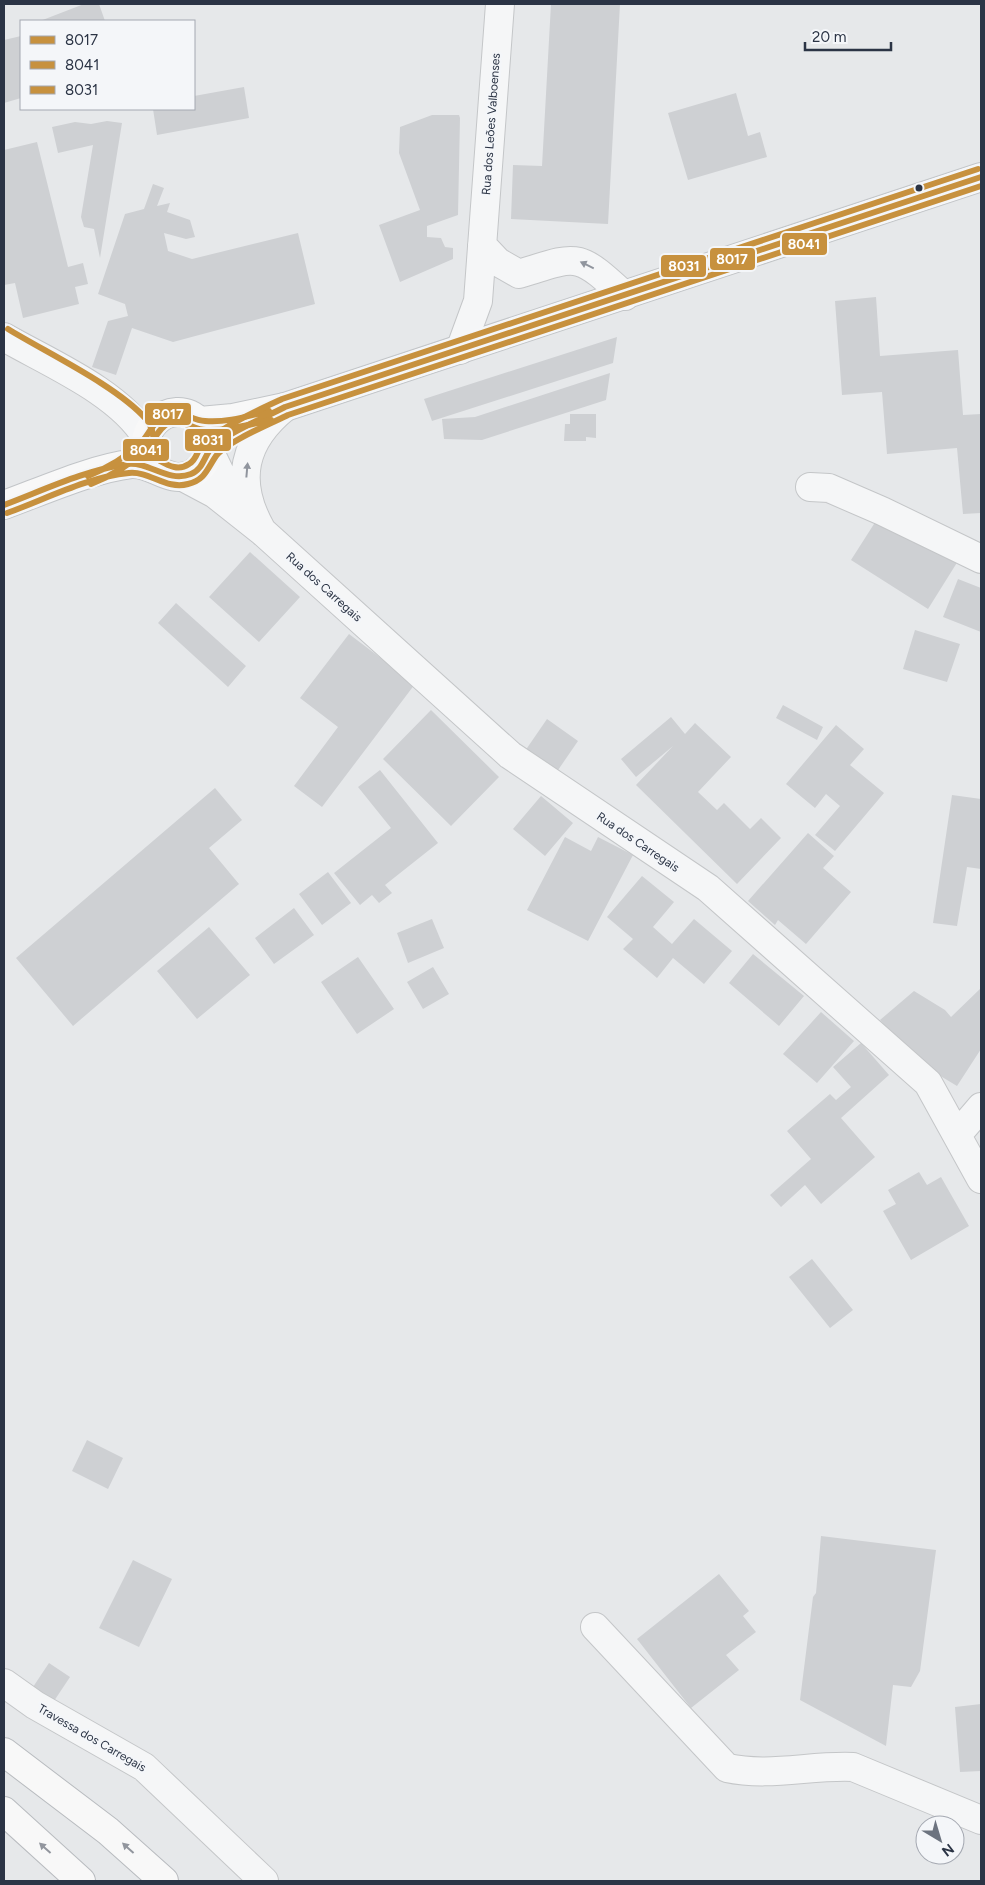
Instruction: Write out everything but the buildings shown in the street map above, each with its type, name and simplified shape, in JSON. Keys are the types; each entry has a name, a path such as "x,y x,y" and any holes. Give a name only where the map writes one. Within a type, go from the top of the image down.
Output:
{"main road":[{"path":"200,421 233,418 285,407 981,177"},
{"path":"4,505 93,474 132,464 156,469 173,477 183,477 200,467 209,450 242,428 285,407"},
{"path":"93,474 133,448 146,437 158,419 168,414 190,415 200,421 206,430 209,450"},
{"path":"146,437 145,448 148,459 156,469"},
{"path":"4,1752 108,1831 164,1881"},
{"path":"4,1810 81,1881"}],"street":[{"name":"Rua dos Leões Valboenses","path":"460,350 478,301 500,4"},
{"path":"482,245 498,262 519,274"},
{"path":"479,287 563,260 578,260 594,268 625,296"},
{"path":"4,337 100,392 128,414 146,437"},
{"path":"100,392 168,414"},
{"name":"Rua dos Carregais","path":"264,532 252,511 246,489 248,453 268,421 285,407"},
{"name":"Rua dos Carregais","path":"209,450 226,485 264,532"},
{"name":"Rua dos Carregais","path":"183,477 215,494 264,532 510,755 708,888 928,1083 981,1179"},
{"path":"810,487 829,488 981,559"},
{"path":"957,1135 981,1107"},
{"path":"595,1627 727,1768 744,1772 804,1770 831,1766 853,1768 981,1820"},
{"name":"Travessa dos Carregais","path":"4,1683 35,1705 144,1767 264,1881"}],"transit line":[{"name":"8031","path":"8,329 118,394 146,419 150,425 155,451 160,461 170,466 182,467 192,462 202,445 213,436 242,418 282,399 978,169"},
{"name":"8017","path":"4,505 80,476 128,464 144,466 175,476 191,474 199,469 214,445 222,439 285,407 981,177"},
{"name":"8041","path":"7,513 67,489 113,475 137,473 172,485 194,482 202,477 216,456 229,445 288,415 981,186"},
{"name":"8017","path":"88,476 128,454 143,440 157,421 170,413 200,420 221,421 269,411"},
{"name":"8041","path":"91,484 128,465 147,449 159,431 169,423 178,422 201,429 214,430 271,420"}]}
